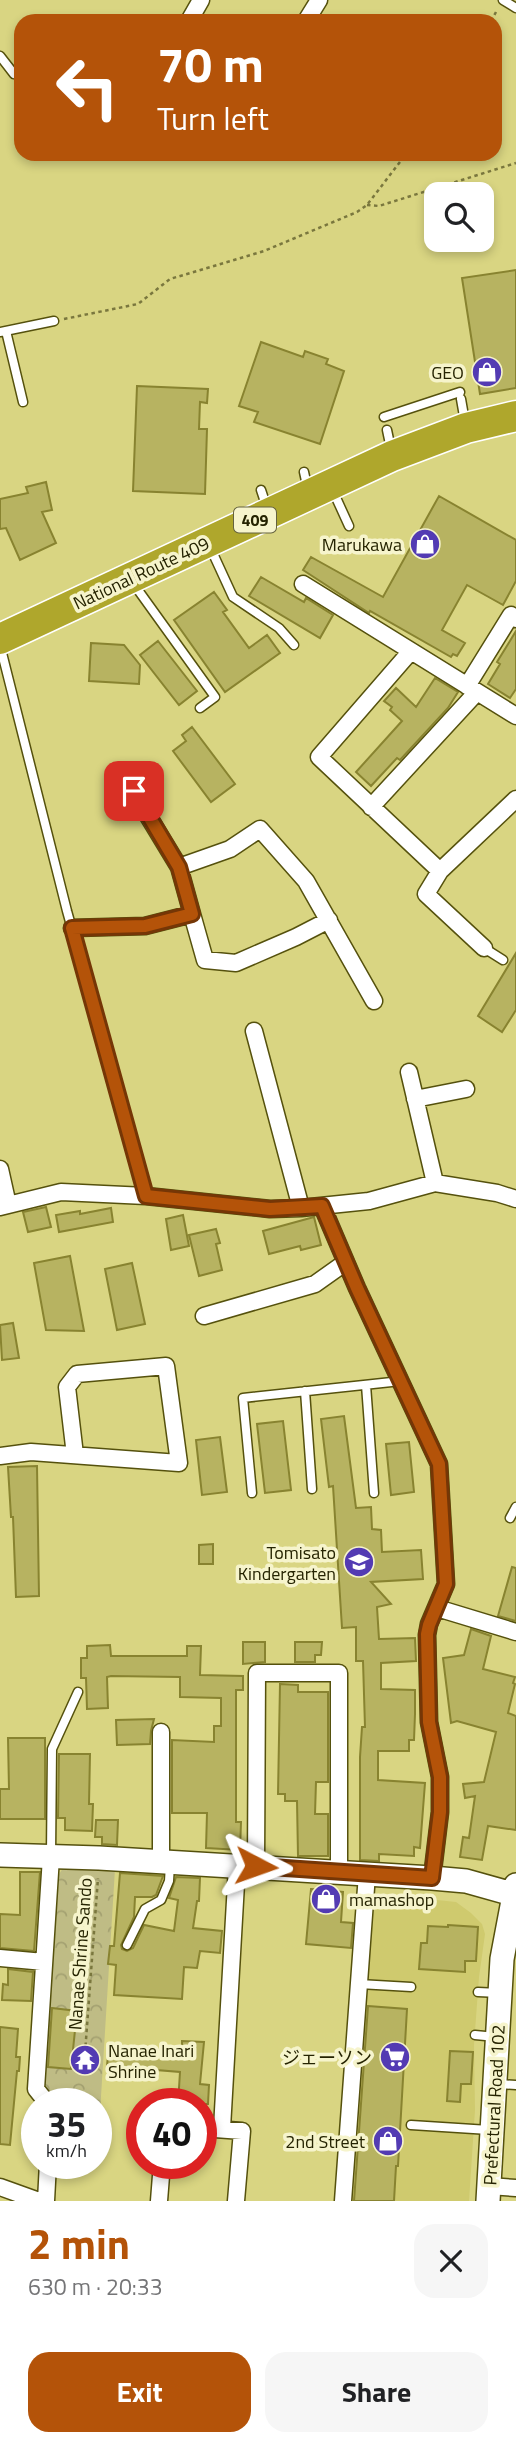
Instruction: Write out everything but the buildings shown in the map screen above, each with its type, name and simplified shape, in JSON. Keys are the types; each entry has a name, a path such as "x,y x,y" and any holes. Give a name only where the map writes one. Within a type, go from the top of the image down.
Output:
{"highway":[{"name":"National Route 409","path":"0,641 207,542 265,502 315,484 463,406 516,416"}],"street":[{"path":"303,584 516,716"},
{"path":"372,807 472,689 511,615 516,618"},
{"path":"411,651 319,757 440,871"},
{"path":"134,791 179,867 205,960 236,962 329,920"},
{"path":"484,948 426,894 440,871 516,799"},
{"path":"179,867 230,849 260,829 306,881 374,1001"},
{"path":"72,928 145,926 192,914"},
{"path":"254,1031 301,1208"},
{"path":"409,1072 435,1183"},
{"path":"415,1099 466,1089"},
{"path":"0,1169 4,1206 61,1192 146,1196 270,1209 301,1208 369,1201 435,1183 497,1193 516,1199"},
{"path":"322,1206 439,1464 446,1584 427,1634 429,1722 440,1777 440,1812 432,1878"},
{"path":"204,1316 315,1284 346,1262"},
{"path":"0,1455 31,1452 179,1463 166,1366 78,1374 67,1387 75,1455"},
{"path":"437,1608 516,1632"},
{"path":"222,2128 246,1866 257,1673 339,1673 339,1871"},
{"path":"161,1732 166,1861"},
{"path":"0,1855 339,1871 466,1881 515,1891"},
{"path":"36,2088 51,1857"},
{"path":"344,2201 367,1874"},
{"name":"Prefectural Road 102","path":"488,2193 492,2130 505,2085 486,2036 489,1993 502,1959 515,1891"},
{"path":"0,1958 44,1962"},
{"path":"217,2128 242,2131 236,2201"},
{"path":"46,2201 47,2179"},
{"path":"159,2201 161,2179"},
{"path":"0,2187 39,2201"},
{"path":"488,2193 516,2188"}],"lane":[{"path":"504,0 516,8"},
{"path":"0,56 14,74"},
{"path":"23,402 3,332 54,321"},
{"path":"384,417 463,406"},
{"path":"315,484 349,526"},
{"path":"207,542 233,597 279,628 294,645"},
{"path":"129,578 215,697 200,708"},
{"path":"0,641 72,928 146,1196"},
{"path":"484,948 503,960"},
{"path":"252,1493 243,1398 401,1381"},
{"path":"366,1385 374,1493"},
{"path":"305,1391 312,1489"},
{"path":"510,1518 516,1507"},
{"path":"51,1857 52,1749 78,1692"},
{"path":"127,1945 145,1909 161,1900 169,1881 166,1861"},
{"path":"359,1984 411,1987"},
{"path":"411,2125 492,2130"}],"path":[{"path":"54,321 138,304 170,279 264,251 357,212 367,205 401,161"},
{"path":"367,205 379,206 516,163"},
{"name":"Nanae Shrine Sando","path":"85,2053 99,1858"}],"shaded area":[{"path":"370,1893 456,1902 482,1924 485,1934 474,2045 475,2110 469,2201 348,2201"}],"green space":[{"path":"63,1868 115,1869 102,2088 42,2088 56,1879"}],"place":[{"name":"GEO","path":"487,372"},
{"name":"Marukawa","path":"425,544"},
{"name":"Tomisato Kindergarten","path":"359,1562"},
{"name":"mamashop","path":"326,1899"},
{"name":"ジェーソン","path":"395,2057"},
{"name":"Nanae Inari Shrine","path":"85,2060"},
{"name":"2nd Street","path":"388,2141"}],"route":[{"path":"134,791 179,867 192,914 145,926 72,928 146,1196 270,1209 322,1206 439,1464 446,1584 427,1634 429,1722 440,1777 440,1812 432,1878 256,1866"}]}
